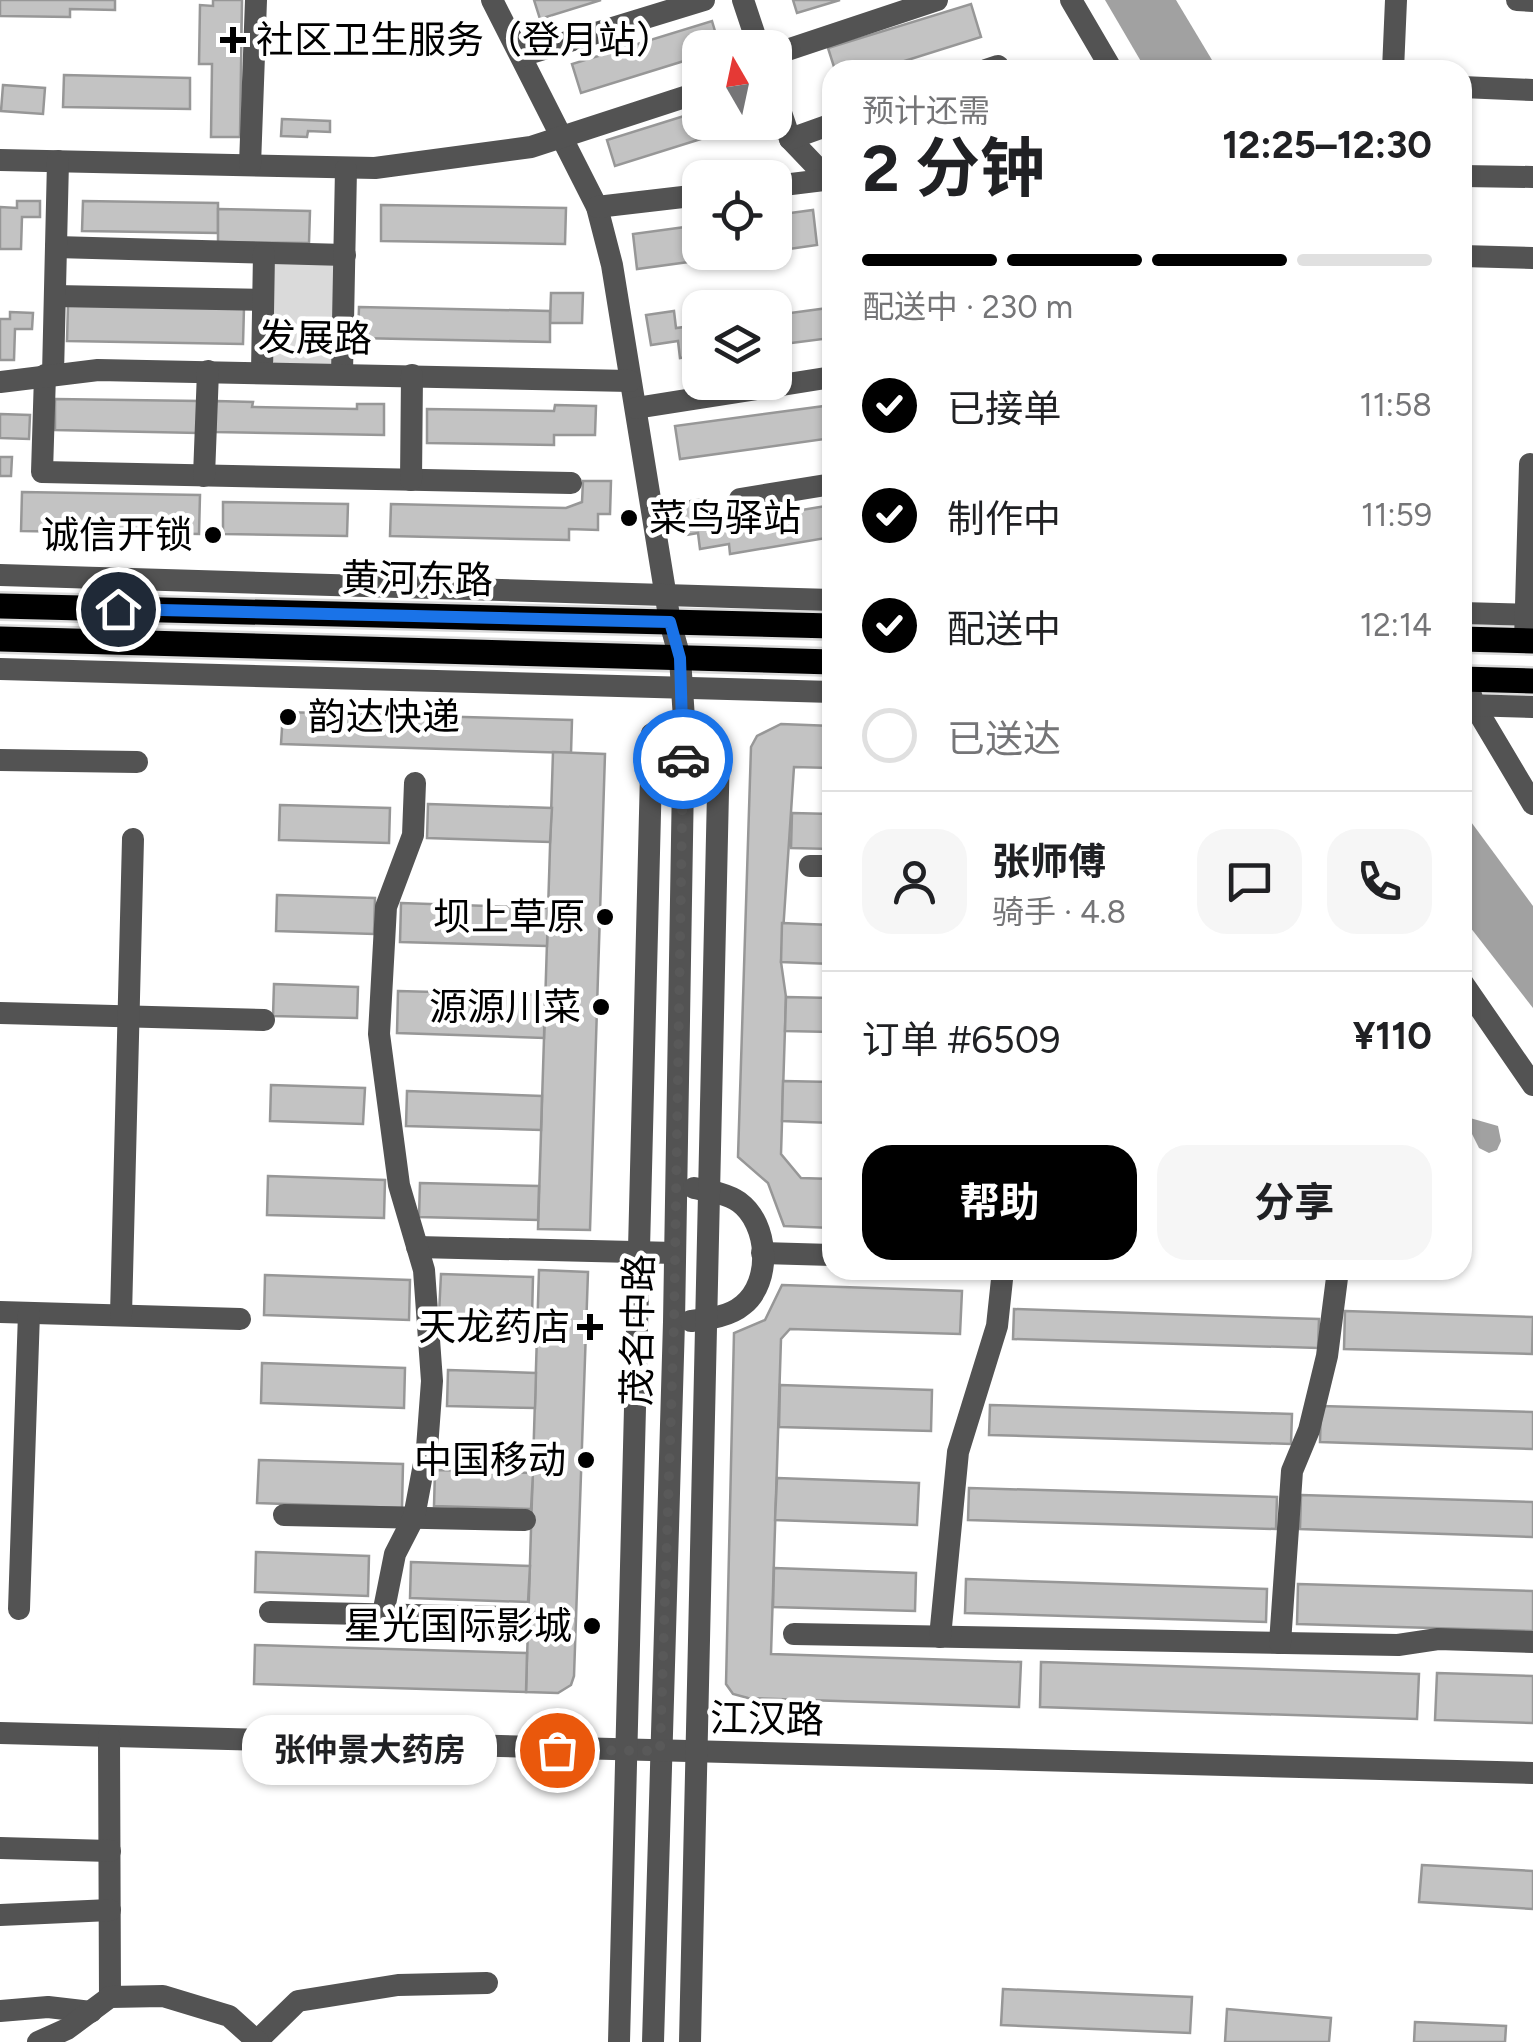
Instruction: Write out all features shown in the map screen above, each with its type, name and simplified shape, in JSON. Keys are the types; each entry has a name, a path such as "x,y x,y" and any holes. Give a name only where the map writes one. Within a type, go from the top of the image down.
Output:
{"main road":[{"name":"黄河东路","path":"0,606 822,626"},
{"name":"黄河东路","path":"0,638 822,662"},
{"path":"1472,639 1529,641"},
{"path":"1472,691 1533,680"}],"street":[{"path":"250,165 256,0"},
{"name":"茂名中路","path":"492,0 598,207 612,265 683,690 674,1322 653,2042"},
{"path":"521,56 704,0"},
{"path":"743,0 752,30"},
{"path":"792,48 937,0"},
{"path":"1072,0 1106,60"},
{"path":"1393,60 1396,0"},
{"path":"1517,0 1533,1"},
{"path":"1472,87 1533,90"},
{"path":"0,160 346,168 531,147 682,98"},
{"path":"792,138 822,128"},
{"path":"791,140 822,170"},
{"path":"58,161 55,296 42,472 571,483"},
{"path":"342,373 346,168"},
{"path":"1472,176 1533,177"},
{"path":"792,184 822,181"},
{"path":"598,207 682,196"},
{"path":"56,247 345,255"},
{"path":"262,372 264,254"},
{"path":"1472,256 1533,258"},
{"path":"55,296 264,300"},
{"path":"204,476 208,371"},
{"name":"发展路","path":"0,382 49,374 208,371 630,380"},
{"path":"411,480 412,375"},
{"path":"636,408 822,379"},
{"path":"1529,641 1530,464"},
{"path":"740,499 822,486"},
{"path":"0,576 822,600"},
{"path":"1472,613 1530,614"},
{"path":"0,669 822,692"},
{"path":"1472,693 1533,708"},
{"path":"1472,702 1533,804"},
{"path":"619,2042 652,734 684,719 719,747 690,2042"},
{"path":"0,760 137,762"},
{"path":"384,1614 395,1554 414,1517 428,1448 432,1381 427,1289 400,1185 379,1034 386,908 413,835 415,783"},
{"path":"121,1315 133,840"},
{"path":"1472,997 1533,1086"},
{"path":"0,1013 264,1020"},
{"path":"674,1322 706,1320 742,1306 754,1294 762,1253 754,1218 741,1204 709,1191 676,1185"},
{"path":"417,1247 675,1253"},
{"path":"762,1253 822,1255"},
{"path":"940,1636 958,1452 998,1326 1002,1280"},
{"path":"1280,1643 1292,1470 1309,1430 1327,1356 1337,1280"},
{"path":"0,1312 240,1319"},
{"path":"19,1609 29,1312"},
{"path":"284,1515 525,1520"},
{"path":"270,1612 506,1617"},
{"path":"794,1634 1398,1645 1438,1638 1533,1642"},
{"name":"江汉路","path":"0,1733 1533,1773"},
{"path":"110,1736 110,1997"},
{"path":"0,1848 110,1851"},
{"path":"0,1915 110,1910"},
{"path":"38,2042 110,1997 163,1996 180,2001 229,2016 257,2041 298,2002 398,1985 487,1983"},
{"path":"0,2010 48,2007 90,2012"}],"shaded area":[{"path":"1105,0 1176,0 1212,60 1140,60"},
{"path":"268,259 336,259 331,368 276,366 267,352"},
{"path":"1472,823 1533,906 1533,1008 1472,930"},
{"path":"1472,1119 1498,1126 1501,1141 1497,1150 1489,1153 1479,1148 1472,1134"}],"building":[{"path":"0,0 115,0 115,10 70,9 70,17 0,16"},
{"path":"213,0 242,0 240,137 211,137 212,64 199,64 200,5 213,6"},
{"path":"534,0 601,0 540,19"},
{"path":"793,0 840,0 797,13"},
{"path":"971,4 981,37 908,60 832,60 828,48"},
{"path":"712,21 715,30 683,30"},
{"path":"682,30 682,62 581,93 572,64"},
{"path":"64,75 190,78 190,109 63,107"},
{"path":"3,85 45,88 43,114 1,111"},
{"path":"682,117 682,140 698,140 615,166 607,140"},
{"path":"282,119 330,121 330,132 308,131 307,137 281,136"},
{"path":"17,201 40,201 40,217 22,217 21,249 0,249 0,207 17,208"},
{"path":"83,201 218,203 218,233 82,231"},
{"path":"381,205 566,208 565,244 381,241"},
{"path":"218,209 310,211 309,243 218,242"},
{"path":"813,210 817,245 792,249 792,213"},
{"path":"682,227 682,263 637,269 633,234"},
{"path":"551,293 583,293 582,323 550,323"},
{"path":"68,305 244,308 243,344 67,341"},
{"path":"359,307 550,311 550,342 358,338"},
{"path":"822,309 822,339 792,343 792,313"},
{"path":"674,311 676,328 682,327 682,358 678,341 651,345 646,315"},
{"path":"10,312 33,313 32,329 15,329 14,360 0,360 0,319 10,319"},
{"path":"55,399 199,401 198,433 55,430"},
{"path":"216,401 253,402 252,407 357,409 357,404 384,404 384,435 215,432"},
{"path":"555,405 596,406 595,435 554,435 554,445 427,443 427,409 554,411"},
{"path":"822,406 822,439 680,459 675,426"},
{"path":"0,414 30,415 29,439 0,438"},
{"path":"0,457 12,457 11,476 0,476"},
{"path":"583,481 611,481 610,514 598,514 598,530 569,529 569,540 390,536 391,504 566,508 582,502"},
{"path":"22,492 200,495 199,534 21,531"},
{"path":"708,498 711,519 729,522 822,507 822,539 730,554 729,544 700,549 698,533 686,535 680,503"},
{"path":"223,502 348,504 347,536 223,534"},
{"path":"283,712 572,720 571,753 281,744"},
{"path":"781,724 822,726 822,768 794,767 781,962 786,997 781,1154 801,1178 822,1179 822,1228 784,1226 768,1183 738,1157 751,747 757,736"},
{"path":"553,752 605,754 590,1230 538,1229"},
{"path":"428,804 552,808 550,842 427,838"},
{"path":"280,805 390,808 389,843 279,840"},
{"path":"792,813 822,814 822,849 791,848"},
{"path":"277,895 375,898 374,934 276,931"},
{"path":"401,903 548,908 547,946 400,942"},
{"path":"782,923 822,925 822,964 781,962"},
{"path":"274,984 358,987 357,1018 273,1016"},
{"path":"398,991 545,995 544,1038 397,1033"},
{"path":"786,997 822,998 822,1032 785,1031"},
{"path":"783,1081 822,1082 822,1123 782,1121"},
{"path":"271,1085 365,1088 363,1124 270,1121"},
{"path":"407,1091 542,1096 541,1130 406,1126"},
{"path":"268,1176 385,1180 384,1218 267,1215"},
{"path":"420,1183 539,1186 538,1220 419,1217"},
{"path":"539,1270 588,1272 574,1676 571,1685 558,1693 526,1692"},
{"path":"441,1274 533,1277 532,1317 439,1314"},
{"path":"265,1275 410,1280 409,1320 264,1315"},
{"path":"782,1285 962,1291 960,1334 790,1329 781,1339 771,1654 1021,1662 1019,1707 748,1698 733,1694 726,1684 734,1333 765,1320"},
{"path":"1014,1309 1319,1319 1318,1348 1013,1339"},
{"path":"1345,1311 1533,1317 1532,1354 1344,1349"},
{"path":"262,1363 405,1368 404,1408 261,1403"},
{"path":"448,1370 536,1373 535,1408 447,1406"},
{"path":"780,1385 932,1390 931,1431 779,1427"},
{"path":"990,1405 1292,1414 1291,1444 989,1435"},
{"path":"1321,1406 1533,1412 1533,1449 1320,1442"},
{"path":"259,1460 403,1464 402,1508 257,1503"},
{"path":"435,1470 533,1473 531,1509 434,1506"},
{"path":"777,1478 919,1483 917,1525 775,1520"},
{"path":"969,1488 1277,1497 1276,1529 968,1520"},
{"path":"1301,1495 1533,1502 1533,1537 1300,1529"},
{"path":"256,1552 369,1556 368,1596 255,1592"},
{"path":"411,1562 530,1566 528,1602 410,1598"},
{"path":"774,1568 916,1573 915,1611 773,1607"},
{"path":"966,1579 1267,1589 1266,1622 965,1613"},
{"path":"1298,1584 1533,1591 1533,1631 1297,1624"},
{"path":"255,1645 527,1653 526,1692 254,1684"},
{"path":"1041,1662 1419,1674 1417,1719 1040,1707"},
{"path":"1437,1673 1533,1676 1533,1723 1435,1720"},
{"path":"1422,1865 1533,1871 1533,1909 1419,1902"},
{"path":"1003,1989 1192,1997 1190,2033 1001,2025"},
{"path":"1227,2009 1331,2018 1329,2042 1225,2042"},
{"path":"1415,2022 1506,2026 1505,2042 1414,2042"}],"way so far":[{"path":"557,1750 660,1751 674,1322 683,759"}],"place":[{"name":"社区卫生服务（登月站）","path":"233,40"},
{"name":"菜鸟驿站","path":"629,518"},
{"name":"诚信开锁","path":"213,535"},
{"name":"韵达快递","path":"288,717"},
{"name":"坝上草原","path":"605,917"},
{"name":"源源川菜","path":"601,1007"},
{"name":"天龙药店","path":"590,1327"},
{"name":"中国移动","path":"586,1460"},
{"name":"星光国际影城","path":"592,1626"},
{"name":"张仲景大药房","path":"557,1750"}],"route":[{"path":"118,609 670,622 680,658 683,759"}]}
